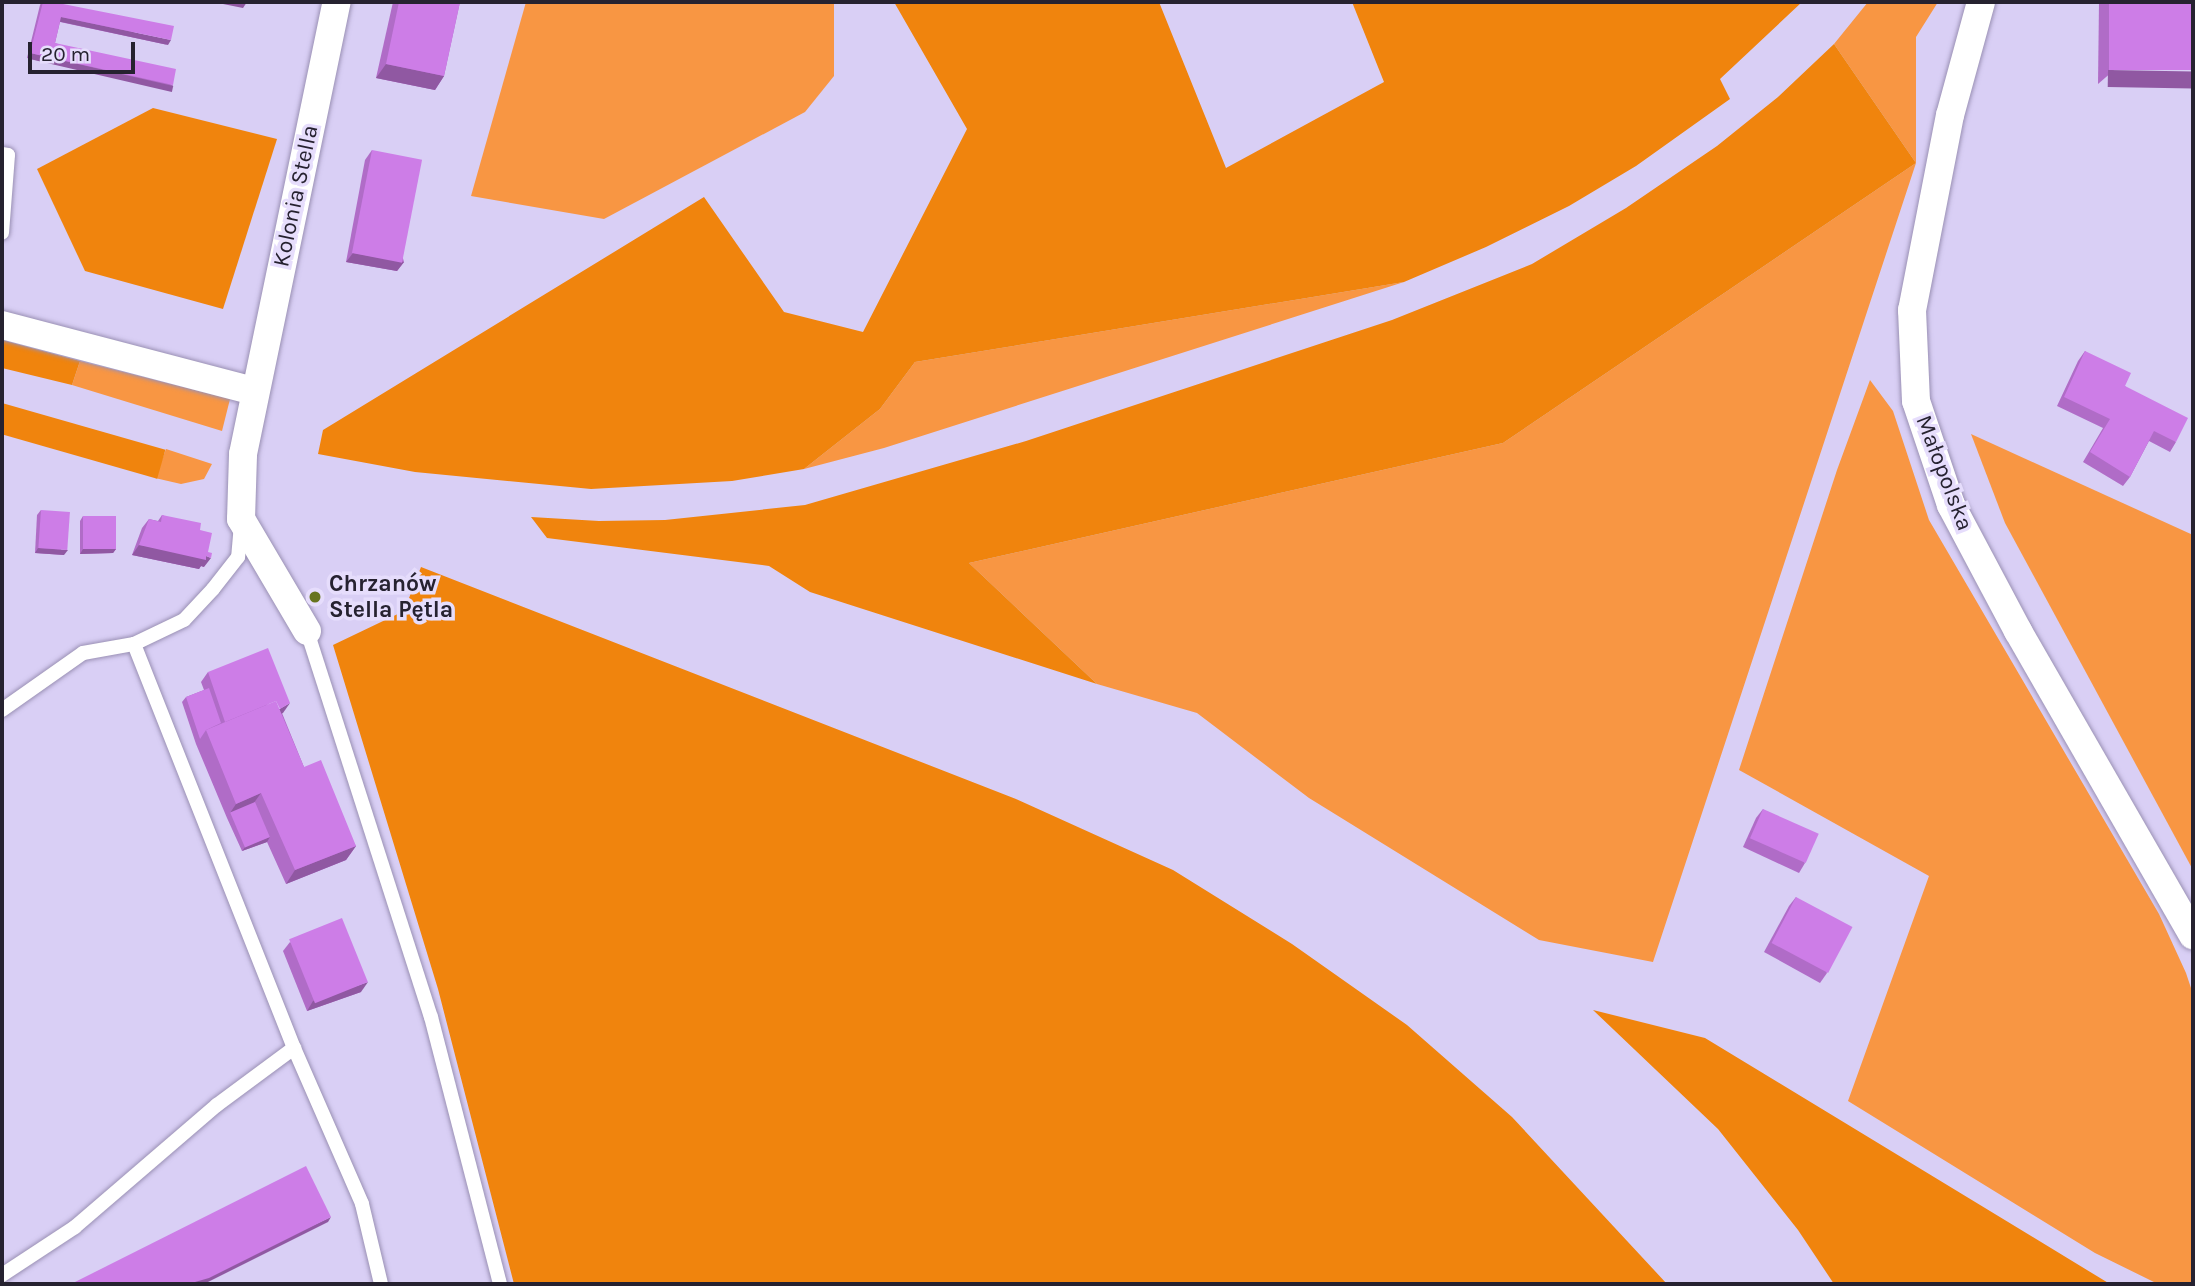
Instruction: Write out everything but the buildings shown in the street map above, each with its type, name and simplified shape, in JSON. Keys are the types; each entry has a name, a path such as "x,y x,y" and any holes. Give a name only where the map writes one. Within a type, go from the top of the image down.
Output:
{"street":[{"name":"Kolonia Stella","path":"241,519 243,454 254,391 337,2"},
{"name":"Małopolska","path":"1981,2 1950,115 1912,310 1916,401 1951,505 2018,631 2193,935"},
{"path":"2,325 254,391"},
{"path":"241,519 307,631"}],"lane":[{"path":"2,154 8,155 2,233"},
{"path":"2,710 83,653 134,644 184,620 238,557 241,519"},
{"path":"307,631 431,1017 500,1284"},
{"path":"134,644 294,1048 362,1204 381,1284"},
{"path":"2,1275 75,1227 217,1105 294,1048"}],"shaded area":[{"path":"526,2 834,2 834,76 805,112 604,219 471,196"},
{"path":"894,2 1159,2 1226,168 1384,82 1352,2 1802,2 1720,79 1730,99 1636,166 1569,206 1486,247 1404,282 915,362 880,409 804,469 732,481 591,489 415,472 318,454 323,430 704,197 784,312 863,332 967,129"},
{"path":"1868,2 1938,2 1916,37 1916,163 1834,44"},
{"path":"1834,44 1916,163 1503,443 969,563 1097,684 810,592 769,566 547,538 531,517 599,521 665,520 805,505 1026,441 1392,320 1532,264 1626,208 1717,146 1778,97"},
{"path":"153,108 277,139 223,309 85,271 37,169"},
{"path":"1916,163 1653,962 1539,940 1309,798 1197,713 1097,684 969,563 1503,443"},
{"path":"1404,282 884,448 804,469 880,409 915,362"},
{"path":"2,340 80,361 72,385 2,368"},
{"path":"80,361 230,399 222,431 72,385"},
{"path":"1870,380 1893,411 1929,520 2159,914 2186,973 2193,994 2193,1284 2158,1284 2095,1253 1848,1101 1929,876 1739,770 1837,470"},
{"path":"2,403 165,450 157,479 2,434"},
{"path":"1971,434 2193,535 2193,870 2005,523"},
{"path":"166,449 212,464 204,479 181,484 155,478"},
{"path":"421,567 1016,799 1173,870 1292,944 1407,1025 1512,1117 1667,1284 514,1284 438,989 333,645 404,611"},
{"path":"1593,1010 1705,1038 2110,1284 1834,1284 1798,1230 1718,1129"}],"place":[{"name":"Chrzanów Stella Pętla","path":"315,597"}]}
